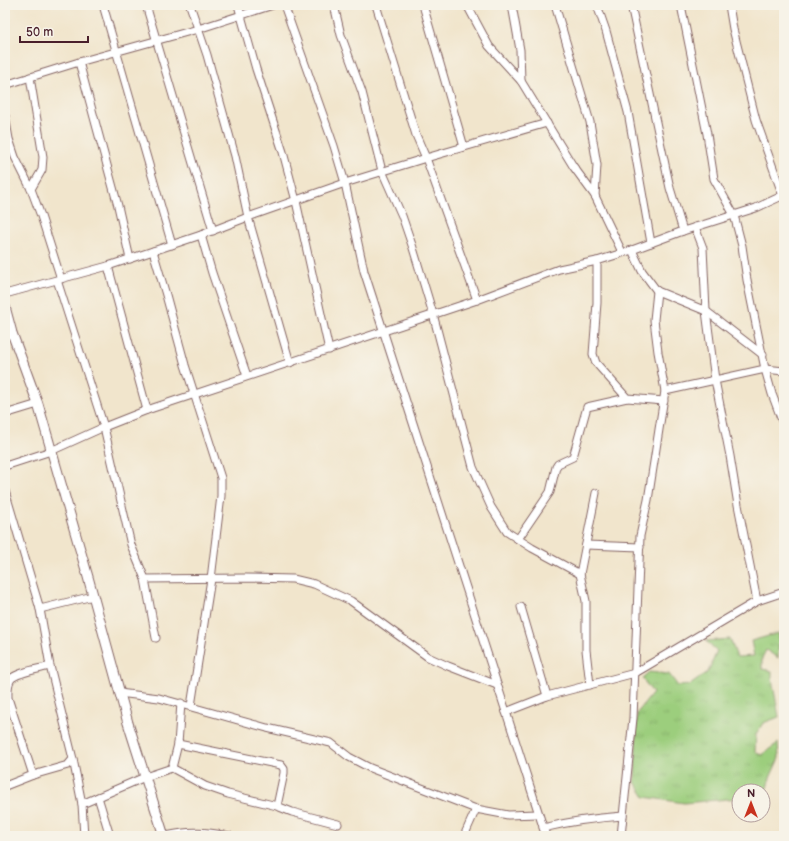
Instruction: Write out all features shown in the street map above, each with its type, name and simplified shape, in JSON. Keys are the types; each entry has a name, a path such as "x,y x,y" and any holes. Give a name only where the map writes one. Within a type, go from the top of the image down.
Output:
{"street":[{"path":"103,5 172,245"},
{"path":"146,5 212,231"},
{"path":"190,5 207,55 235,156 248,217 290,363"},
{"path":"238,5 256,69 283,152 296,201 329,350"},
{"path":"5,85 79,62 198,29 273,5"},
{"path":"284,5 334,146 345,183 364,271 546,836"},
{"path":"334,5 341,35 362,92 382,171 402,216 433,314 474,467 491,507 507,532 532,548 580,574"},
{"path":"376,5 416,134 477,300"},
{"path":"423,5 464,146"},
{"path":"467,5 489,46 521,81 573,166 595,196 622,252"},
{"path":"512,5 520,50 521,81"},
{"path":"556,5 590,122 597,165 595,196"},
{"path":"597,5 606,31 628,112 651,243"},
{"path":"631,5 670,188 683,231"},
{"path":"681,5 707,134 714,179 734,215 742,246 747,280 765,369 772,394 784,426"},
{"path":"5,466 51,451 104,427 147,410 477,300 559,269 597,261 632,250 683,231 756,208 784,196 756,120 733,29 730,5"},
{"path":"79,62 118,206 130,259"},
{"path":"30,77 43,157 42,170 31,189"},
{"path":"5,116 9,139 15,157 31,189 41,216 104,427 131,545 145,579 156,638"},
{"path":"5,294 108,266 201,235 345,183 464,146 547,123"},
{"path":"695,227 704,248 706,311 715,380 738,505 758,601"},
{"path":"201,235 212,273 247,376"},
{"path":"632,250 642,271 657,291 706,311 763,355"},
{"path":"153,251 185,365 221,478 221,496 212,579 191,706"},
{"path":"597,261 597,303 593,354 596,363 627,398"},
{"path":"108,266 147,410"},
{"path":"622,836 634,718 640,547 665,391 654,320 657,291"},
{"path":"5,307 12,333 38,404 119,693 165,836 184,832 208,832 230,836"},
{"path":"665,391 765,369 784,371"},
{"path":"518,539 550,492 558,464 573,457 587,407 627,398 664,401"},
{"path":"5,414 38,404"},
{"path":"5,491 40,609 50,666 73,759 82,804 84,836"},
{"path":"590,685 586,650 586,601 580,574 596,493"},
{"path":"586,544 640,547"},
{"path":"145,579 293,579 314,584 351,602 428,657 497,685"},
{"path":"506,712 547,696 635,673 758,601 784,592"},
{"path":"40,609 93,596"},
{"path":"521,607 547,696"},
{"path":"33,775 7,698 8,688 11,679 16,676 50,666"},
{"path":"119,693 159,698 181,703 267,728 331,743 349,757 370,768 476,809 508,815 538,814"},
{"path":"172,768 178,744 181,703"},
{"path":"178,744 281,765 284,768 284,773 277,806"},
{"path":"5,786 33,775 68,765 73,759"},
{"path":"82,804 145,777 172,768 205,786 228,794 277,806 292,812 338,824"},
{"path":"98,797 110,836"},
{"path":"464,836 476,809"},
{"path":"543,828 570,821 623,816"}],"green space":[{"path":"779,633 778,658 766,650 762,658 762,669 772,671 772,679 779,717 763,723 756,734 755,751 761,755 778,743 779,758 768,783 731,783 731,799 684,803 645,797 635,782 637,713 653,693 642,678 649,672 669,674 678,686 690,685 708,672 717,651 706,641 730,639 737,657 754,656 751,641"}]}
